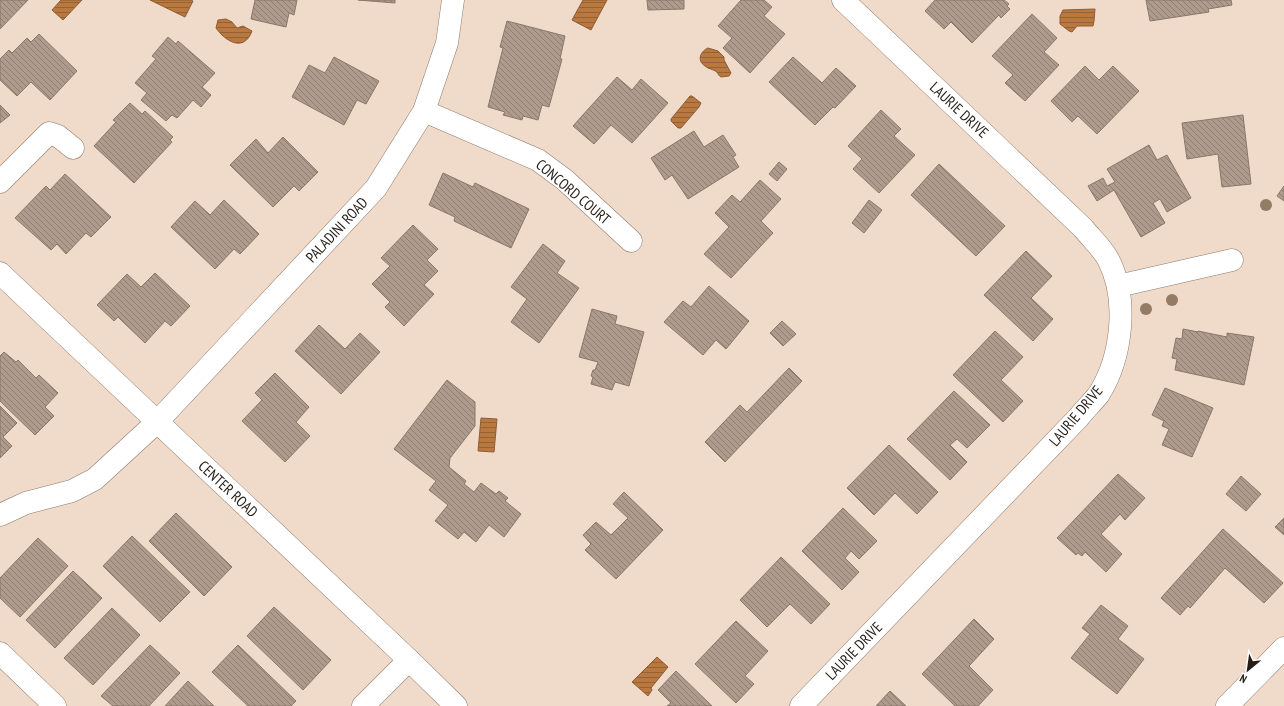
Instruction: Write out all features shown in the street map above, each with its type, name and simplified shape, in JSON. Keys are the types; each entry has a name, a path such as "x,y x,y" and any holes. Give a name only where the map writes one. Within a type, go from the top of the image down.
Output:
{"street":[{"name":"PALADINI ROAD","path":"0,515 26,503 72,491 95,479 157,422 376,188 424,111 447,43 453,0"},
{"name":"LAURIE DRIVE","path":"801,706 1079,417 1098,394 1113,366 1121,328 1118,286 1108,258 1083,228 843,0"},
{"name":"CONCORD COURT","path":"424,111 538,160 565,180 631,241"},
{"path":"0,182 49,133 58,136 73,148"},
{"path":"1118,286 1232,260"},
{"name":"CENTER ROAD","path":"0,273 456,706"},
{"path":"1227,706 1284,648"},
{"path":"0,653 55,706"},
{"path":"363,706 409,660"}],"shaded area":[{"path":"61,0 82,0 63,20 52,10"},
{"path":"150,0 191,0 193,1 185,17"},
{"path":"583,0 607,0 591,30 572,20"},
{"path":"1095,9 1093,26 1077,26 1072,32 1060,24 1060,16 1063,10"},
{"path":"226,19 232,22 237,28 243,26 252,31 249,38 244,42 234,43 224,37 216,28 218,20"},
{"path":"708,48 718,51 724,57 724,60 731,73 729,76 721,77 717,72 702,64 700,56 703,51"},
{"path":"690,96 701,103 681,128 678,128 671,121 671,119"},
{"path":"481,418 497,419 494,452 478,451"},
{"path":"657,657 668,667 651,688 652,690 648,696 632,682"}],"building":[{"path":"0,0 28,0 0,29"},
{"path":"255,0 297,0 294,15 289,13 286,27 251,19"},
{"path":"358,0 395,0 395,3"},
{"path":"647,0 684,0 684,9 648,10"},
{"path":"741,0 764,0 772,7 764,16 785,34 750,73 723,48 732,38 718,26"},
{"path":"935,0 1004,0 1009,4 1007,6 1010,9 1001,18 999,15 972,43 951,22 944,29 925,11"},
{"path":"1146,0 1231,0 1232,5 1208,9 1209,12 1150,21"},
{"path":"1032,14 1057,38 1044,52 1059,65 1025,101 1005,83 1013,75 992,56"},
{"path":"507,21 565,36 560,59 562,59 549,107 542,105 538,120 523,116 522,120 503,115 505,112 488,107 503,48 500,47"},
{"path":"39,34 77,71 50,100 31,82 17,96 0,80 0,59 9,50 12,53 27,38 31,42"},
{"path":"168,37 176,44 178,41 215,73 202,87 211,95 201,107 193,100 177,118 172,115 166,121 141,100 147,93 135,83 156,59 152,56"},
{"path":"334,57 379,81 366,104 357,100 344,125 292,97 309,65 325,73"},
{"path":"793,57 822,83 836,68 856,86 835,108 833,107 815,125 769,82"},
{"path":"1085,66 1099,80 1113,66 1139,91 1097,134 1078,116 1072,122 1051,101"},
{"path":"617,77 632,90 641,79 668,103 632,143 611,125 594,144 573,126"},
{"path":"130,103 142,114 145,111 173,137 170,140 172,142 134,183 94,146 116,122 113,120"},
{"path":"0,105 10,115 0,123"},
{"path":"881,110 901,129 894,136 915,155 879,193 853,169 862,159 848,146"},
{"path":"1243,115 1251,184 1222,187 1218,154 1187,159 1182,123"},
{"path":"694,131 704,147 723,135 736,155 733,157 739,167 688,199 672,175 665,180 651,158"},
{"path":"283,137 318,172 299,191 294,186 273,207 230,165 256,139 268,153"},
{"path":"1149,145 1157,160 1167,155 1191,198 1167,212 1160,199 1153,203 1165,223 1141,237 1114,190 1097,201 1088,186 1103,178 1107,186 1115,182 1107,169"},
{"path":"779,162 787,169 777,181 769,174"},
{"path":"939,164 1005,226 976,256 911,195"},
{"path":"443,173 473,187 475,183 529,209 511,248 454,221 455,217 429,205"},
{"path":"65,174 111,217 91,237 86,233 66,254 57,244 51,250 15,218 46,186 50,190"},
{"path":"760,180 781,199 761,221 773,233 731,278 704,254 729,227 715,213 732,195 740,202"},
{"path":"1284,186 1284,201 1277,196"},
{"path":"224,200 259,234 240,254 234,249 215,269 171,227 195,201 210,215"},
{"path":"869,200 882,210 864,233 852,223"},
{"path":"413,225 438,249 427,260 438,271 424,285 434,294 404,326 385,307 390,302 372,284 390,266 381,258"},
{"path":"543,244 565,261 557,273 579,288 539,343 511,322 527,299 511,287"},
{"path":"1026,251 1052,276 1031,298 1053,319 1033,341 984,295"},
{"path":"155,273 190,306 171,326 165,321 145,343 118,317 114,321 97,305 127,274 141,287"},
{"path":"709,286 749,321 726,349 716,340 703,355 664,322 683,301 691,307"},
{"path":"592,309 617,316 615,324 644,332 629,386 615,382 612,390 591,384 593,377 591,376 598,362 579,357"},
{"path":"782,321 796,334 783,346 770,333"},
{"path":"319,325 345,349 360,333 380,352 341,394 295,351"},
{"path":"1183,329 1227,337 1227,333 1254,337 1244,385 1175,370 1177,359 1172,358 1176,338 1182,339"},
{"path":"995,331 1023,357 1001,380 1023,401 1003,422 953,375"},
{"path":"4,352 16,362 18,360 36,378 39,375 58,393 45,407 54,416 35,435 0,401 0,356"},
{"path":"789,368 802,381 725,462 705,442 740,405 747,412"},
{"path":"275,373 309,407 296,422 310,436 285,462 242,421 262,400 255,393"},
{"path":"447,380 475,402 475,426 450,458 449,467 466,481 464,484 474,492 481,483 496,494 499,491 508,498 505,501 521,514 504,537 489,525 476,542 464,532 458,539 435,521 448,505 429,490 436,481 394,449"},
{"path":"1165,388 1213,408 1192,457 1162,445 1169,429 1162,426 1164,421 1152,415"},
{"path":"954,391 990,425 967,448 957,439 950,445 967,462 950,480 907,439"},
{"path":"0,406 17,423 3,437 12,446 0,458"},
{"path":"889,445 938,492 917,514 895,493 874,515 847,488"},
{"path":"1118,474 1145,498 1125,520 1120,514 1101,534 1122,554 1106,572 1085,552 1082,556 1078,553 1076,555 1057,538"},
{"path":"1241,476 1261,494 1246,511 1226,494"},
{"path":"624,492 663,530 616,579 585,550 591,544 583,535 596,522 611,535 628,518 613,504"},
{"path":"843,508 877,541 859,559 851,551 845,558 859,572 842,590 802,551"},
{"path":"176,513 232,567 204,596 149,541"},
{"path":"1284,518 1284,535 1275,527"},
{"path":"1223,529 1283,583 1264,603 1225,568 1190,608 1188,606 1180,615 1161,598"},
{"path":"132,536 190,592 160,622 103,566"},
{"path":"38,538 68,566 20,617 0,598 0,578"},
{"path":"781,557 830,604 811,624 790,604 767,627 740,600"},
{"path":"73,571 102,598 55,648 26,620"},
{"path":"1101,605 1128,626 1118,639 1144,659 1117,694 1071,658 1090,634 1082,628"},
{"path":"274,607 331,660 303,690 247,636"},
{"path":"112,608 140,635 93,685 64,658"},
{"path":"974,619 994,639 969,666 993,690 978,706 955,706 922,674"},
{"path":"736,621 768,651 745,676 754,684 736,703 695,664"},
{"path":"150,645 180,673 149,706 113,706 101,696"},
{"path":"238,645 296,701 291,706 248,706 212,672"},
{"path":"676,671 712,706 667,706 671,703 658,690"},
{"path":"188,681 214,706 165,706"},
{"path":"890,691 906,706 876,706"}]}
